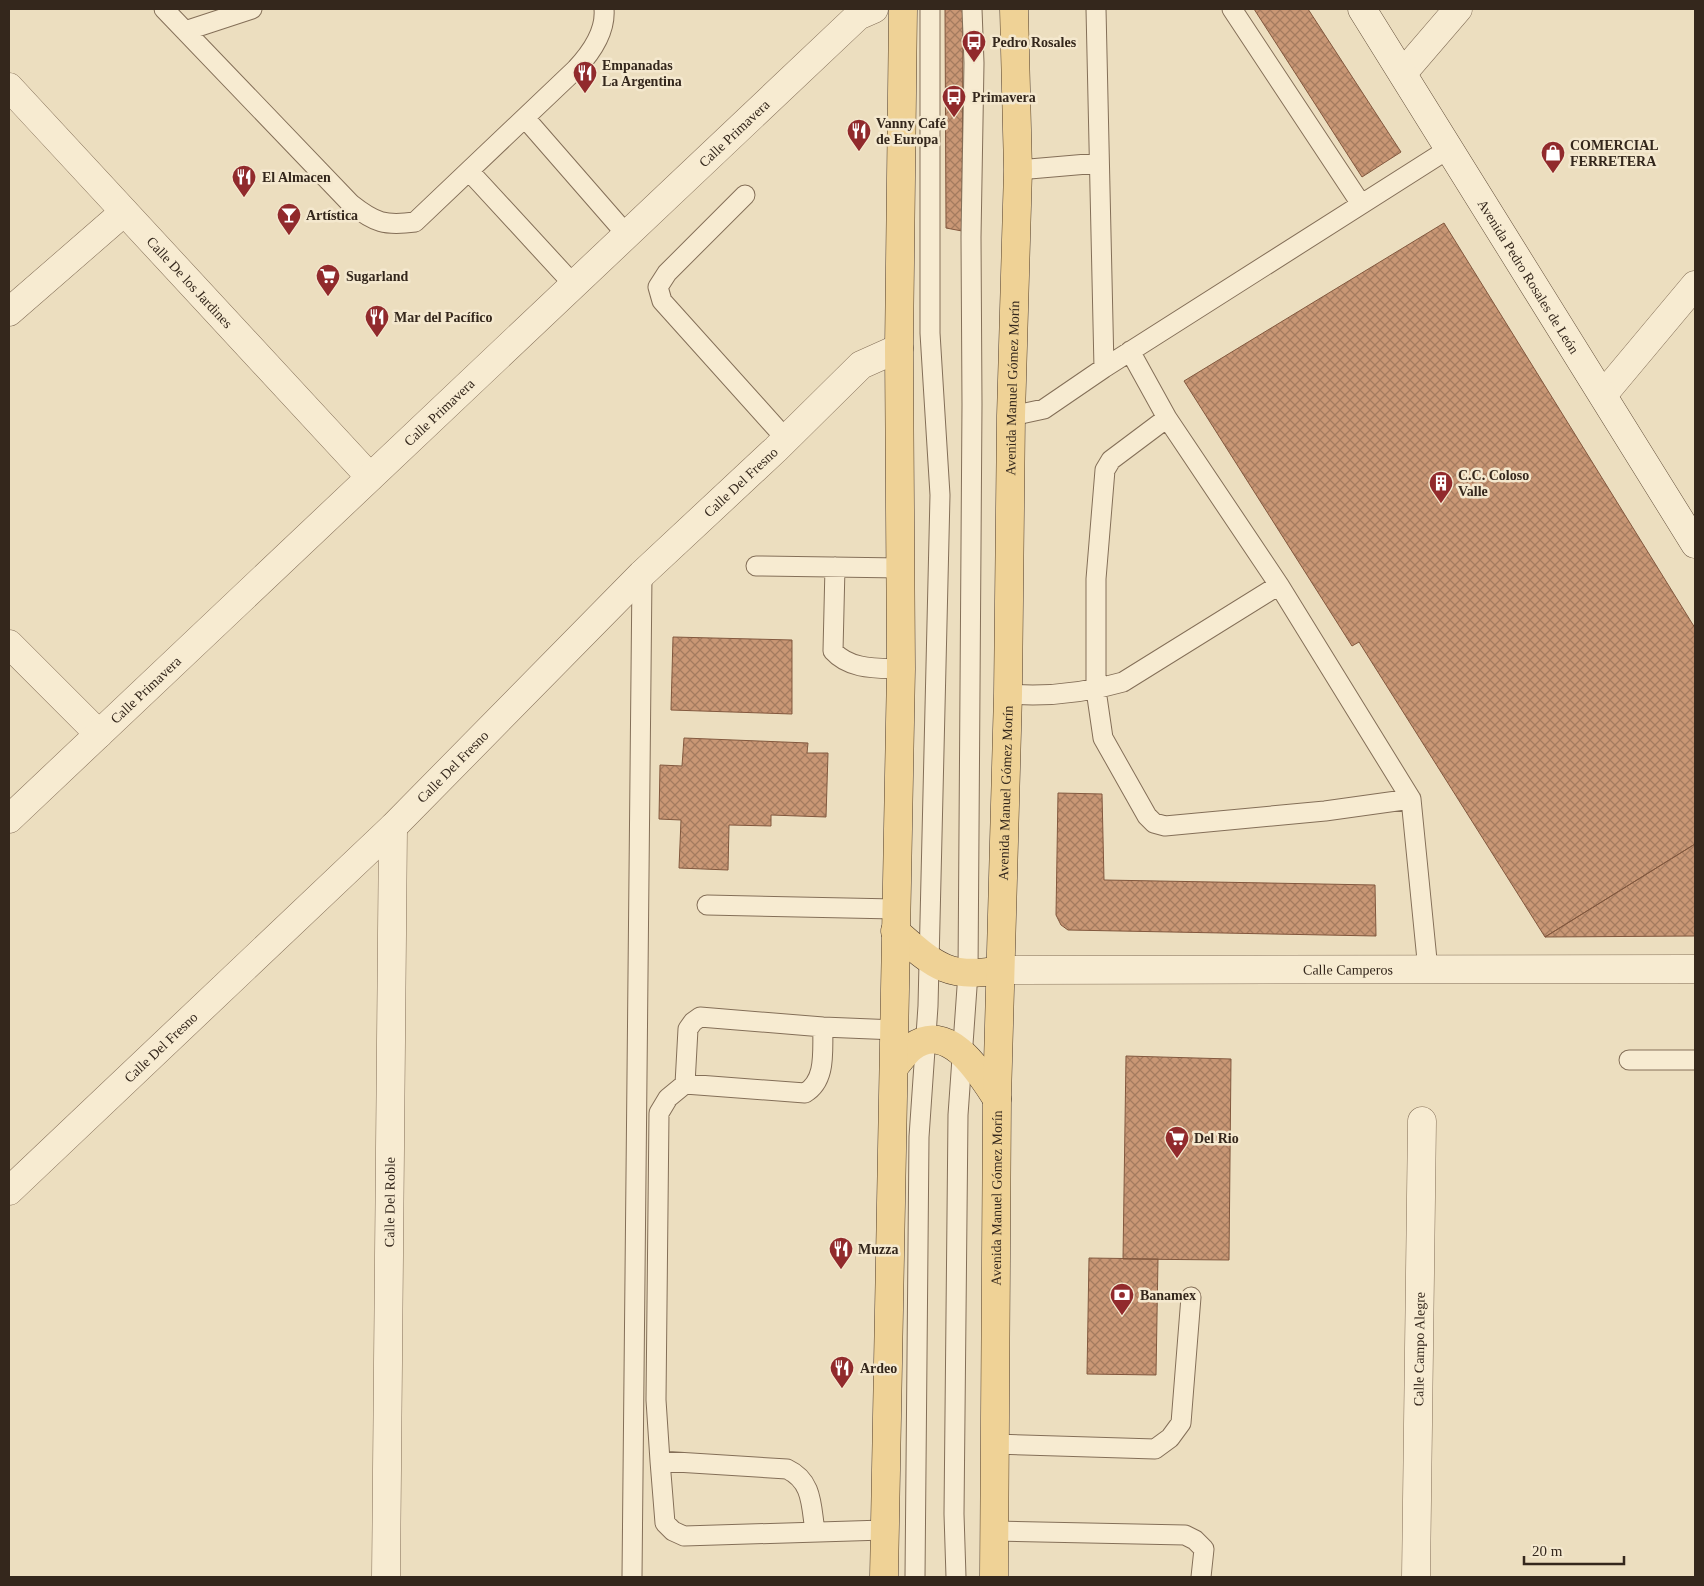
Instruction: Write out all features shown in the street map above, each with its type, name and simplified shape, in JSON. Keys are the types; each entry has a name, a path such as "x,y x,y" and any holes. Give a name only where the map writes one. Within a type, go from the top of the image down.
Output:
{"main road":[{"path":"884,1577 896,1030 895,920 901,670 899,348 903,9"},
{"name":"Avenida Manuel Gómez Morín","path":"994,1577 997,1099 1008,694 1011,416 1018,170 1014,9"},
{"path":"895,920 929,960 953,972 968,973 1000,970"},
{"path":"894,1067 912,1047 924,1042 938,1040 949,1043 978,1071 997,1099"}],"street":[{"name":"Calle Primavera","path":"9,819 858,16 874,9"},
{"name":"Avenida Pedro Rosales de León","path":"1362,9 1695,544"},
{"path":"1403,73 1458,9"},
{"name":"Calle De los Jardines","path":"9,87 370,477"},
{"path":"9,312 124,212"},
{"path":"1603,394 1695,285"},
{"name":"Calle Del Fresno","path":"9,1191 393,827 642,574 786,439 861,365 899,348"},
{"path":"9,644 99,734"},
{"name":"Calle Del Roble","path":"386,1577 393,827"},
{"name":"Calle Camperos","path":"1000,970 1695,969"},
{"name":"Calle Campo Alegre","path":"1416,1577 1422,1121"}],"lane":[{"path":"164,9 351,204 370,219 392,225 415,222 586,58 596,42 605,19 604,9"},
{"path":"185,31 252,9"},
{"path":"915,1577 919,1137 929,960 940,495 930,333 930,9"},
{"path":"956,1577 954,1514 958,1165 962,1054 968,973 972,404 971,237 974,63 972,9"},
{"path":"1096,9 1104,368"},
{"path":"1232,9 1361,204"},
{"path":"525,118 627,234"},
{"path":"1011,416 1044,409 1130,351 1450,148"},
{"path":"1018,170 1099,163"},
{"path":"469,170 574,284"},
{"path":"745,195 667,274 658,287 662,301 786,439"},
{"path":"1130,351 1167,418 1279,585 1410,799 1428,970"},
{"path":"1167,418 1111,460 1105,470 1096,579 1096,690 1103,738 1147,816 1154,823 1165,826 1325,811 1410,799"},
{"path":"756,566 901,568"},
{"path":"835,567 832,651 842,662 860,666 901,670"},
{"path":"632,1577 642,574"},
{"path":"1008,694 1040,696 1096,690 1123,682 1279,585"},
{"path":"707,905 895,920"},
{"path":"685,1084 688,1030 693,1022 700,1017 823,1027 896,1030"},
{"path":"823,1027 820,1079 813,1089 806,1093 685,1084 668,1098 659,1114 656,1400 665,1523 673,1531 684,1536 884,1530"},
{"path":"1629,1060 1695,1060"},
{"path":"995,1444 1155,1449 1166,1441 1181,1423 1191,1297"},
{"path":"660,1461 787,1469 802,1478 807,1486 816,1531"},
{"path":"994,1531 1185,1535 1195,1540 1204,1549 1201,1577"}],"building":[{"name":"Primavera","path":"945,9 963,9 962,231 946,228"},
{"path":"1254,9 1308,9 1401,152 1362,177"},
{"name":"C.C. Coloso Valle","path":"1444,223 1695,628 1695,844 1545,937 1359,642 1352,646 1184,381"},
{"path":"673,637 792,640 792,714 671,710"},
{"path":"684,738 808,743 807,753 828,753 826,817 771,815 771,826 729,825 728,870 679,868 681,820 659,819 660,765 682,766"},
{"path":"1058,793 1102,794 1104,880 1375,885 1376,936 1068,930 1061,925 1056,915"},
{"path":"1695,844 1695,936 1545,937"},
{"name":"Del Rio","path":"1126,1056 1231,1059 1229,1260 1123,1259"},
{"name":"Banamex","path":"1089,1258 1158,1259 1156,1375 1087,1374"}],"place":[{"name":"Pedro Rosales","path":"974,63"},
{"name":"Empanadas La Argentina","path":"585,94"},
{"name":"Primavera","path":"954,118"},
{"name":"Vanny Café de Europa","path":"859,152"},
{"name":"COMERCIAL FERRETERA","path":"1553,174"},
{"name":"El Almacen","path":"244,198"},
{"name":"Artística","path":"289,236"},
{"name":"Sugarland","path":"328,297"},
{"name":"Mar del Pacífico","path":"377,338"},
{"name":"C.C. Coloso Valle","path":"1441,504"},
{"name":"Del Rio","path":"1177,1159"},
{"name":"Muzza","path":"841,1270"},
{"name":"Banamex","path":"1122,1316"},
{"name":"Ardeo","path":"842,1389"}]}
